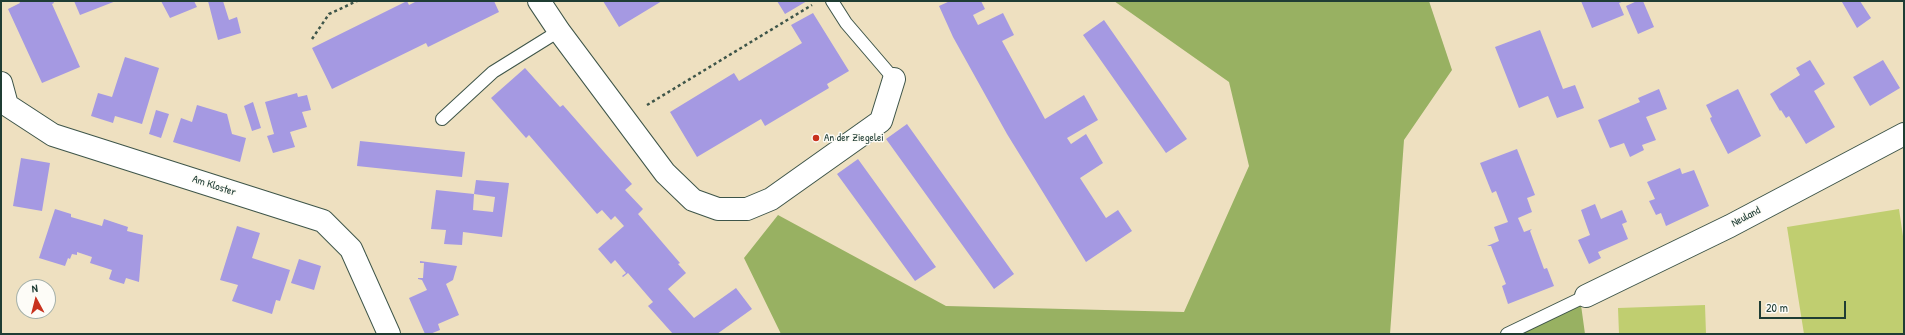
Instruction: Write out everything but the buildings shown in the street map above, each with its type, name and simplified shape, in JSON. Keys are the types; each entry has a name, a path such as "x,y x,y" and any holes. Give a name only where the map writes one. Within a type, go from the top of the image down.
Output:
{"street":[{"path":"539,1 559,31 665,173 693,200 718,210 747,209 772,198 881,121 894,79"},
{"name":"Am Kloster","path":"1,83 4,114 52,135 323,221 351,249 389,334"},
{"name":"Neuland","path":"1586,296 1730,226 1904,134"}],"lane":[{"path":"832,1 846,23 894,79"},
{"path":"442,119 493,72 559,31"},
{"path":"1507,334 1586,296"}],"path":[{"path":"312,39 329,14 357,1"},
{"path":"624,119 813,5"}],"green space":[{"path":"1114,1 1429,1 1452,70 1404,140 1390,334 781,334 744,258 778,215 946,306 1184,312 1249,166 1229,82"},
{"path":"1899,209 1904,243 1904,334 1804,334 1787,227"},
{"path":"1581,305 1585,334 1520,334"},
{"path":"1705,305 1706,334 1619,334 1618,308"}],"place":[{"name":"An der Ziegelei","path":"816,138"}]}
